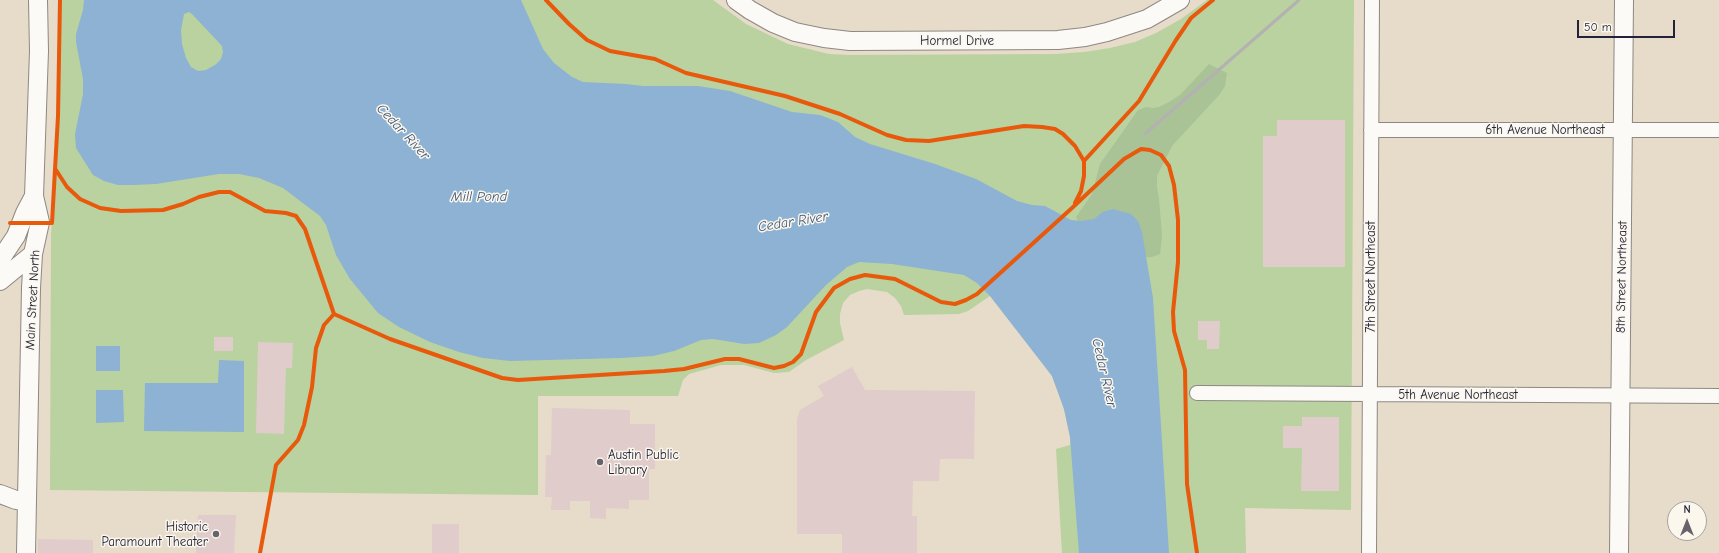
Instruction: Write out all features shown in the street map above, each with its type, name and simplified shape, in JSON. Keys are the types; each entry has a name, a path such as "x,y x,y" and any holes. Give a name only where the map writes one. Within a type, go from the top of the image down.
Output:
{"street":[{"name":"Main Street North","path":"26,553 31,301 33,254 40,222 34,196 39,51 38,0"},
{"name":"Hormel Drive","path":"736,0 773,23 795,32 824,38 857,41 1058,40 1085,37 1107,32 1147,19 1180,0"},
{"name":"7th Street Northeast","path":"1369,553 1372,0"},
{"name":"8th Street Northeast","path":"1619,553 1624,0"},
{"name":"6th Avenue Northeast","path":"1371,130 1719,130"},
{"path":"0,260 16,236 25,213 34,196"},
{"path":"1,280 33,254"},
{"path":"1,280 13,282 21,287 31,301"},
{"name":"5th Avenue Northeast","path":"1197,393 1719,396"},
{"path":"0,494 16,500 27,502"}],"green space":[{"path":"60,0 713,0 746,24 788,44 829,54 849,55 1056,54 1084,52 1135,42 1156,33 1181,19 1207,0 1354,0 1351,510 1245,508 1246,553 1062,553 1056,449 1070,445 1070,437 1064,409 1052,376 990,296 968,311 959,314 904,315 901,306 895,298 887,292 867,289 850,295 843,303 840,314 840,323 844,340 806,360 789,372 774,373 744,365 721,365 689,374 683,380 678,396 538,396 538,495 50,490 51,236 58,116"},
{"path":"1209,64 1227,73 1225,86 1220,94 1172,146 1157,176 1162,236 1160,254 1152,257 1134,258 1084,232 1076,217 1092,194 1100,164 1138,110 1146,107 1159,107 1171,101 1181,94"}],"water":[{"name":"Mill Pond","path":"84,0 521,0 543,49 554,63 572,77 583,82 643,86 698,86 730,91 792,112 820,115 838,122 855,137 870,144 935,164 976,179 1017,201 1032,205 1045,206 1071,220 1082,221 1094,219 1103,212 1113,209 1131,214 1138,221 1142,232 1153,298 1169,553 1079,553 1070,437 1064,409 1052,376 990,296 977,283 964,275 892,264 859,262 847,267 826,285 787,327 776,335 759,343 744,344 713,339 701,340 674,351 653,356 621,358 510,361 483,358 459,352 430,342 399,327 378,313 350,279 336,255 326,225 320,216 283,188 259,178 239,174 219,174 156,184 133,185 118,185 104,181 93,175 76,148 75,134 83,94 83,79 76,42 76,34 83,10","holes":["189,12 222,46 223,52 221,59 215,65 206,70 198,71 191,67 186,58 182,44 181,30 184,14"]},
{"path":"96,346 120,346 120,371 96,371"},
{"path":"219,360 244,361 244,432 144,431 145,383 218,383"},
{"path":"96,390 123,390 124,422 96,423"}],"building":[{"path":"1277,120 1345,120 1345,267 1263,267 1263,136 1277,136"},
{"path":"1198,321 1220,321 1219,349 1207,349 1207,340 1198,340"},
{"path":"214,337 233,337 233,351 214,351"},
{"path":"258,342 293,343 292,368 286,368 284,434 256,433"},
{"path":"852,367 865,390 975,391 974,459 940,459 939,481 913,481 912,516 917,516 917,553 842,553 842,534 797,534 797,419 800,410 824,396 818,386"},
{"name":"Austin Public Library","path":"552,408 630,410 630,424 655,424 655,469 649,469 649,500 629,500 629,509 606,508 606,519 590,518 590,501 570,501 570,510 551,510 552,497 545,497 546,455 551,455"},
{"path":"1302,417 1339,417 1339,491 1301,491 1302,448 1283,448 1283,426 1302,426"},
{"name":"Historic Paramount Theater","path":"198,515 236,515 234,553 196,553"},
{"path":"432,524 459,524 459,553 432,553"},
{"path":"38,539 93,540 93,553 38,553"}],"railway":[{"path":"1145,134 1299,0"}],"cycle path":[{"path":"10,223 52,223 58,116 60,0"},
{"path":"546,0 587,40 610,51 655,59 686,73 785,96 840,114 887,135 906,140 929,141 1024,126 1055,129 1063,134 1075,146 1084,161 1084,176 1081,191 1075,203"},
{"path":"1084,161 1139,101 1191,18 1213,0"},
{"path":"56,170 67,187 80,199 100,208 121,211 163,210 199,197 219,192 230,192 265,211 286,213 296,216 305,229 334,314 390,339 502,378 518,380 684,369 725,359 739,359 774,368 784,366 793,362 801,354 816,312 834,288 850,279 865,275 895,279 941,302 955,304 966,300 977,294 1124,159 1141,149 1150,150 1161,155 1169,166 1174,185 1178,220 1178,262 1173,312 1174,331 1185,370 1187,484 1197,553"},
{"path":"260,553 276,465 298,440 304,425 312,387 316,348 324,325 334,314"}],"place":[{"name":"Austin Public Library","path":"600,462"},
{"name":"Historic Paramount Theater","path":"216,534"}],"water label":[{"name":"Cedar River","path":"403,132"},
{"name":"Cedar River","path":"793,222"},
{"name":"Cedar River","path":"1104,373"}]}
